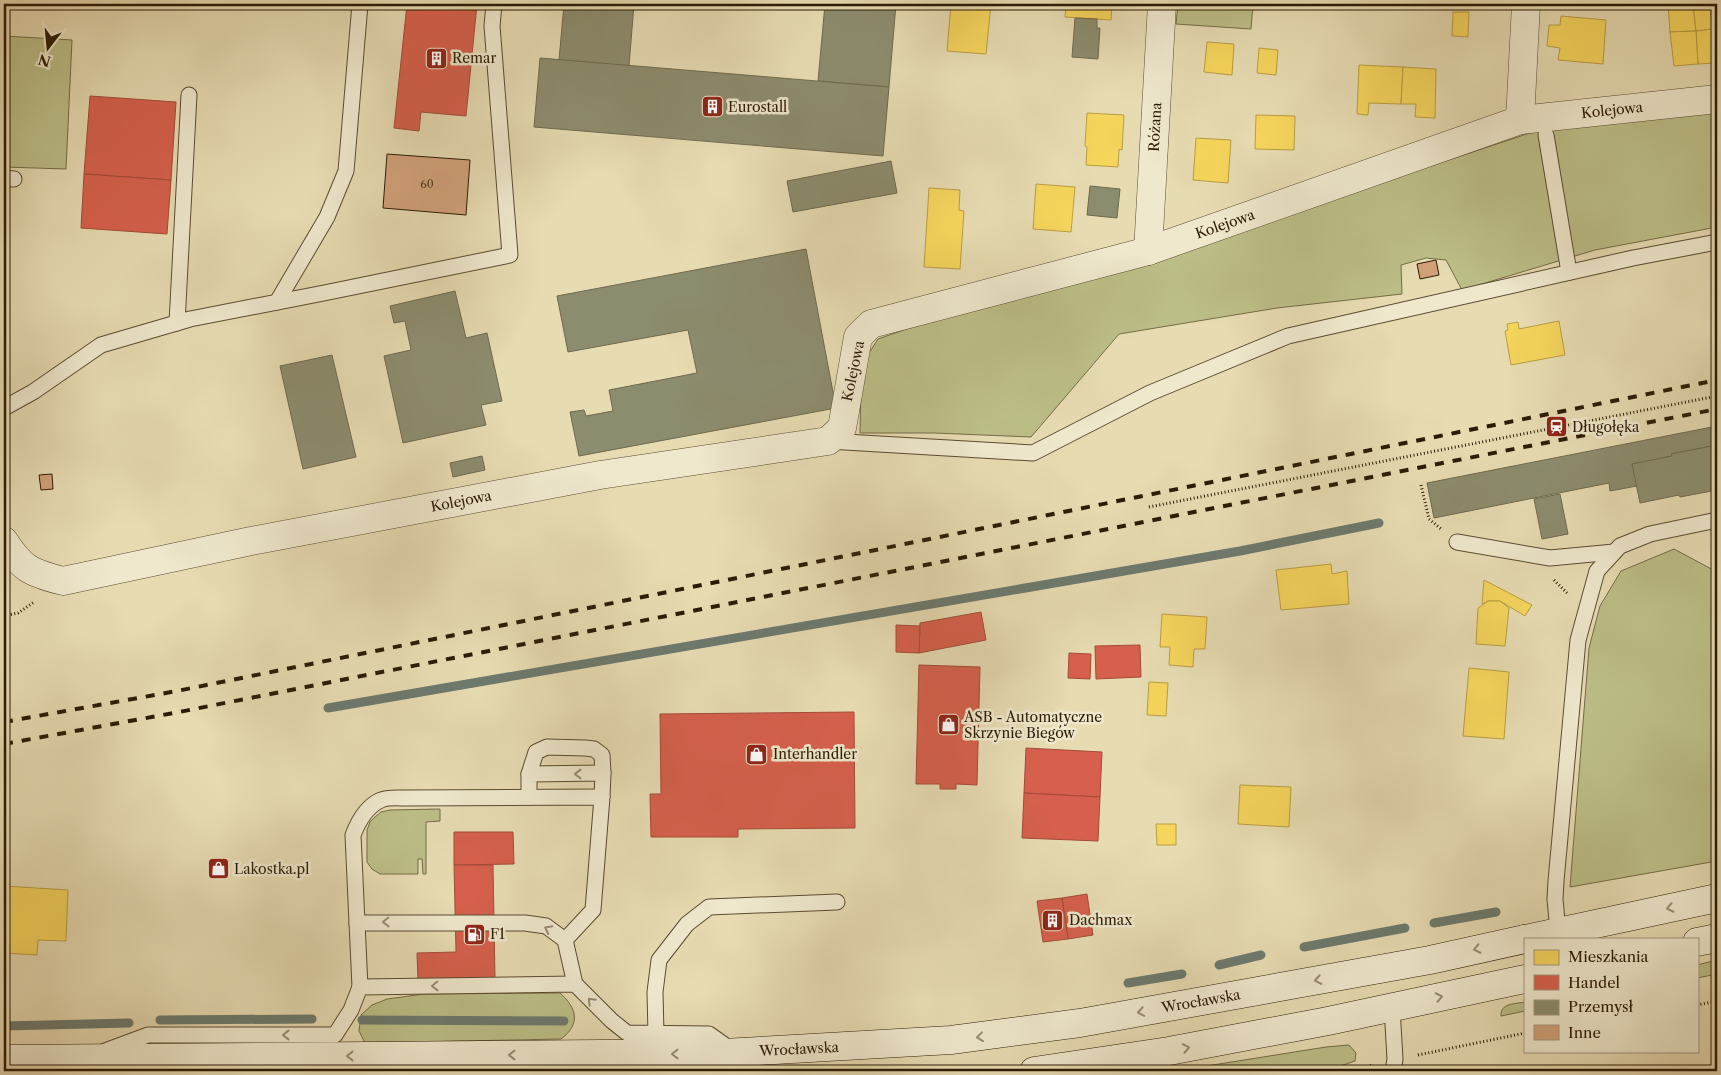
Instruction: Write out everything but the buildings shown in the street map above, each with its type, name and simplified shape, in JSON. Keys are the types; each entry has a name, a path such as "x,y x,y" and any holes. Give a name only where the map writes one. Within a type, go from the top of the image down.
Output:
{"main road":[{"name":"Różana","path":"1148,251 1162,4"},
{"path":"1520,120 1526,4"},
{"name":"Kolejowa","path":"4,541 16,560 38,575 63,581 251,541 600,475 828,442 842,428 858,337 871,324 1148,251 1520,120 1717,100"},
{"name":"Wrocławska","path":"1530,938 1717,898"},
{"path":"1698,942 1717,938"},
{"name":"Wrocławska","path":"4,1059 736,1053 951,1040 1080,1023 1430,960 1524,939"},
{"path":"1034,1071 1169,1051 1328,1021 1524,978"}],"lane":[{"path":"277,302 327,217 346,172 360,4"},
{"path":"4,408 34,392 101,345 190,319 510,255 492,26 494,4"},
{"path":"177,323 189,95"},
{"path":"1546,135 1569,272"},
{"path":"828,442 1033,453 1150,393 1288,336 1569,272 1717,242"},
{"path":"1558,932 1555,899 1578,640 1597,571 1620,546 1650,534 1717,520"},
{"path":"1456,542 1550,558 1614,552"},
{"path":"529,797 529,774 536,752 547,747 594,750 602,755 602,797 593,910 566,940"},
{"path":"529,774 603,774"},
{"path":"89,1057 148,1035 334,1035 351,1010 360,987 353,835 358,822 366,812 381,800 406,798 602,797"},
{"path":"656,1034 655,992 659,960 686,924 709,907 837,902"},
{"path":"357,923 525,923 546,926 566,940 575,984 612,1021 627,1033 709,1034 736,1053"},
{"path":"360,987 575,984"},
{"path":"1392,1007 1394,1065"}],"path":[{"path":"1149,508 1717,396"},
{"path":"1421,485 1428,519 1456,542"},
{"path":"1527,554 1586,611"},
{"path":"1698,1005 1717,1001"},
{"path":"1350,1071 1394,1065 1524,1033"}],"green space":[{"path":"1178,4 1253,4 1251,29 1176,24"},
{"path":"4,36 72,40 66,169 4,167"},
{"path":"1717,111 1717,227 1595,250 1462,290 1446,260 1426,258 1401,265 1402,294 1277,308 1119,334 1031,437 934,433 860,433 864,361 878,339 952,313 1157,257 1551,126"},
{"path":"1674,549 1717,572 1717,861 1570,887 1589,648 1600,606 1621,571"},
{"path":"440,809 440,821 426,822 426,874 423,874 422,859 418,859 418,874 380,874 372,869 367,862 367,830 370,822 375,817 381,812 390,810"},
{"path":"1717,960 1717,974 1698,978 1698,965"},
{"path":"560,993 570,1004 574,1016 572,1028 561,1039 365,1043 359,1031 361,1015 372,1005 387,999 424,994"},
{"path":"1524,1002 1524,1011 1501,1016 1501,1012 1506,1006"},
{"path":"1349,1045 1356,1053 1355,1061 1326,1071 1175,1071 1326,1047"}],"waterway":[{"path":"328,708 1240,551 1379,523"},
{"path":"1434,923 1496,912"},
{"path":"1304,947 1405,928"},
{"path":"1219,965 1261,955"},
{"path":"1128,983 1182,974"},
{"path":"160,1020 312,1019"},
{"path":"362,1020 564,1021"},
{"path":"4,1026 129,1023"}],"railway":[{"path":"4,722 177,691 1717,380"},
{"path":"4,744 179,712 1717,409"}],"place":[{"name":"Remar","path":"436,58"},
{"name":"Eurostall","path":"712,107"},
{"name":"Długołęka","path":"1556,427"},
{"name":"ASB - Automatyczne Skrzynie Biegów","path":"948,725"},
{"name":"Interhandler","path":"757,754"},
{"name":"Lakostka.pl","path":"218,869"},
{"name":"Dachmax","path":"1053,920"},
{"name":"F1","path":"474,934"}]}
